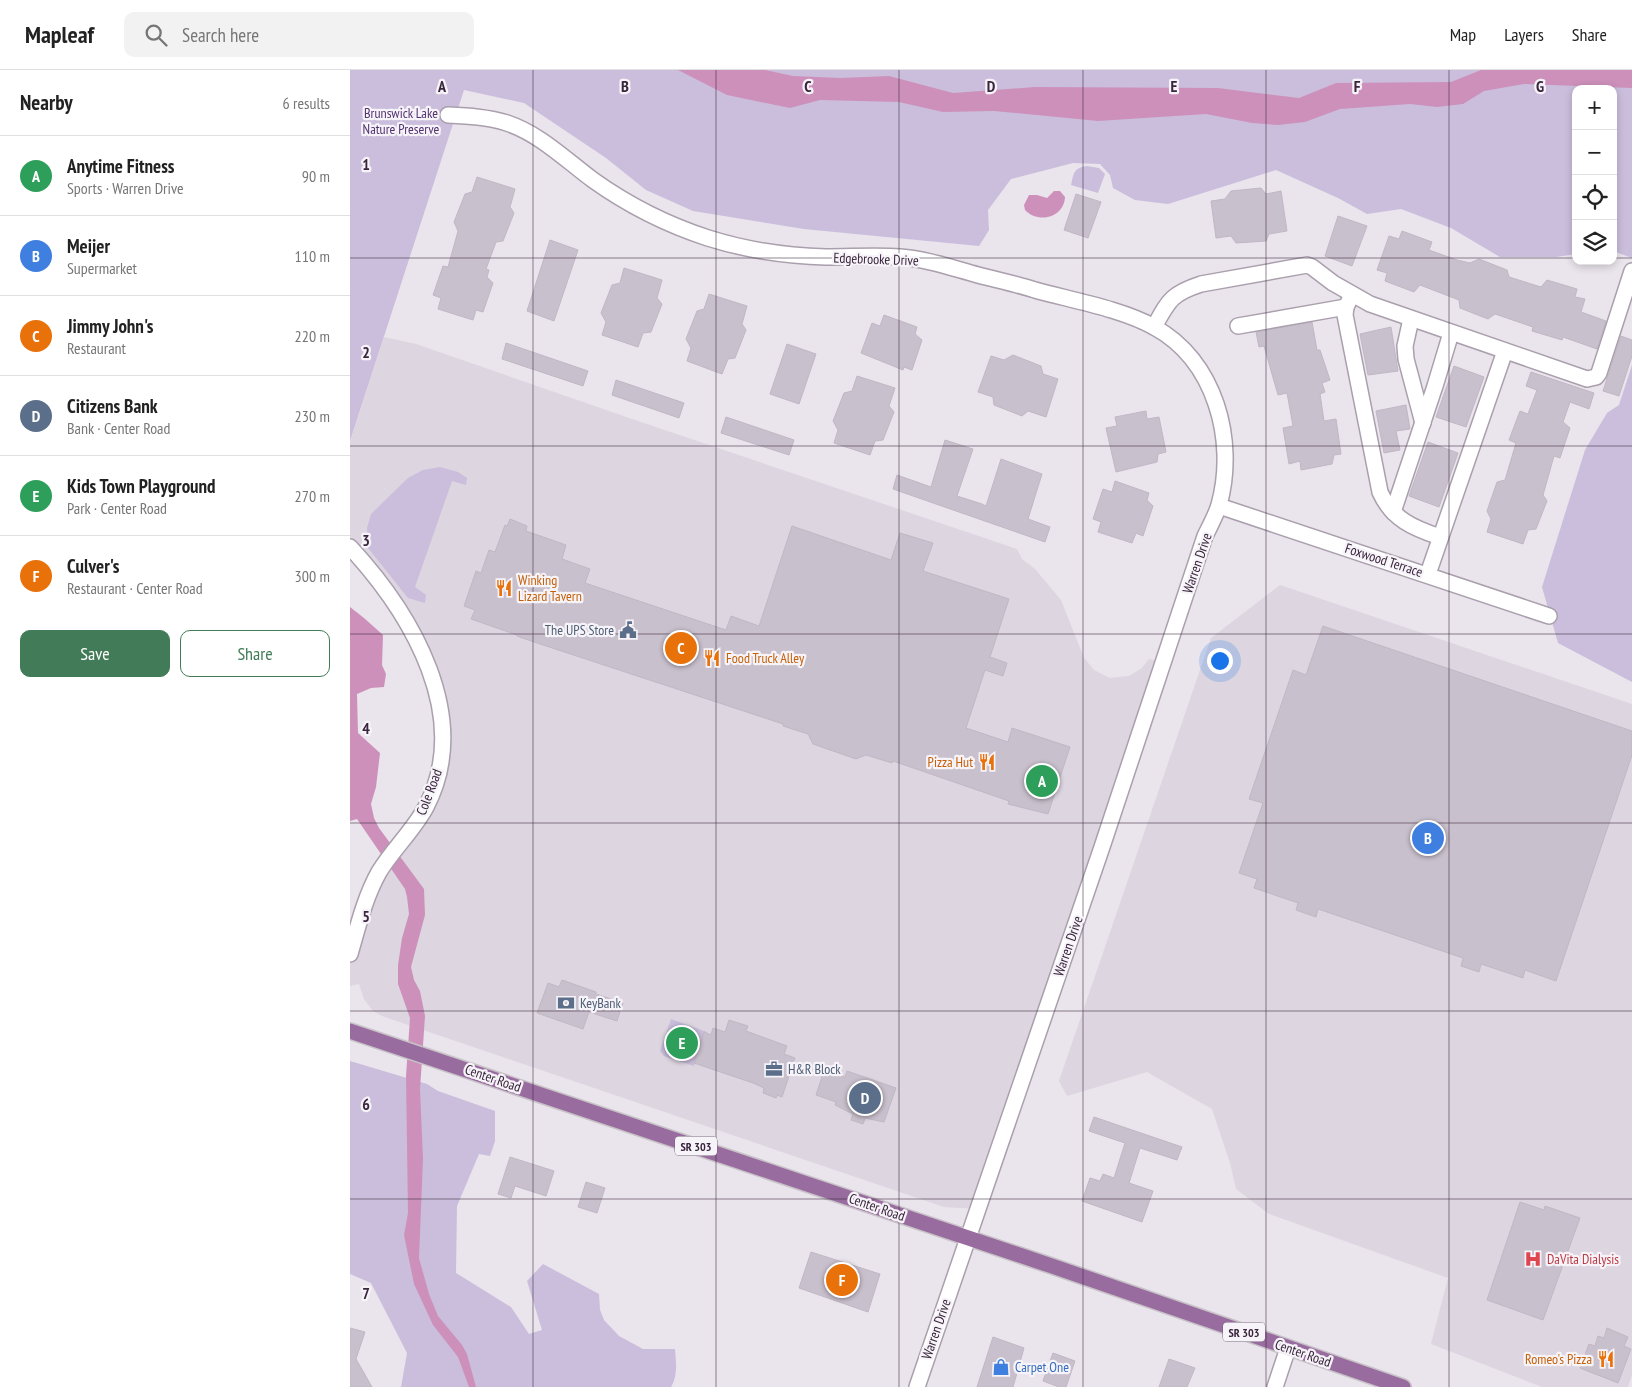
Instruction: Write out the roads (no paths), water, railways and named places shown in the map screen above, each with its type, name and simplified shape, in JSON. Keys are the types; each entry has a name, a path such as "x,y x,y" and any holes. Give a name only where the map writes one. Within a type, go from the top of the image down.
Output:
{"main road":[{"name":"Center Road","path":"350,1031 968,1237 1402,1387"}],"street":[{"name":"Edgebrooke Drive","path":"448,115 491,119 518,128 637,208 670,224 708,238 746,248 780,253 823,257 877,256 918,259 1115,312 1154,327 1179,346 1195,362 1209,385 1218,409 1223,429 1224,450 1224,475 1219,506"},
{"path":"1154,327 1172,298 1186,289 1201,284 1302,265 1312,267 1333,283 1349,301"},
{"path":"1238,326 1349,301 1370,304 1587,379 1599,373 1632,271"},
{"path":"1349,301 1346,315 1380,492 1385,503 1393,512 1412,526 1440,537"},
{"path":"1411,319 1405,346 1406,359 1423,423"},
{"path":"1393,512 1451,333"},
{"path":"1428,574 1505,351"},
{"name":"Foxwood Terrace","path":"1219,506 1550,616"},
{"name":"Warren Drive","path":"917,1387 1206,536 1219,506"},
{"name":"Cole Road","path":"350,547 366,564 387,593 410,630 429,669 438,697 443,725 442,752 436,780 426,806 413,828 385,863 368,894 350,954"},
{"path":"1275,1387 1288,1348"}],"place":[{"name":"Winking Lizard Tavern","path":"504,588"},
{"name":"The UPS Store","path":"628,630"},
{"name":"Jimmy John's","path":"681,648"},
{"name":"Food Truck Alley","path":"712,658"},
{"name":"Pizza Hut","path":"987,762"},
{"name":"Anytime Fitness","path":"1042,781"},
{"name":"Meijer","path":"1428,838"},
{"name":"KeyBank","path":"566,1003"},
{"name":"Kids Town Playground","path":"682,1043"},
{"name":"H&R Block","path":"774,1069"},
{"name":"Citizens Bank","path":"865,1098"},
{"name":"DaVita Dialysis","path":"1533,1259"},
{"name":"Culver's","path":"842,1280"},
{"name":"Romeo's Pizza","path":"1606,1359"},
{"name":"Carpet One","path":"1001,1367"}],"park label":[{"name":"Brunswick Lake Nature Preserve","path":"401,122"}]}
